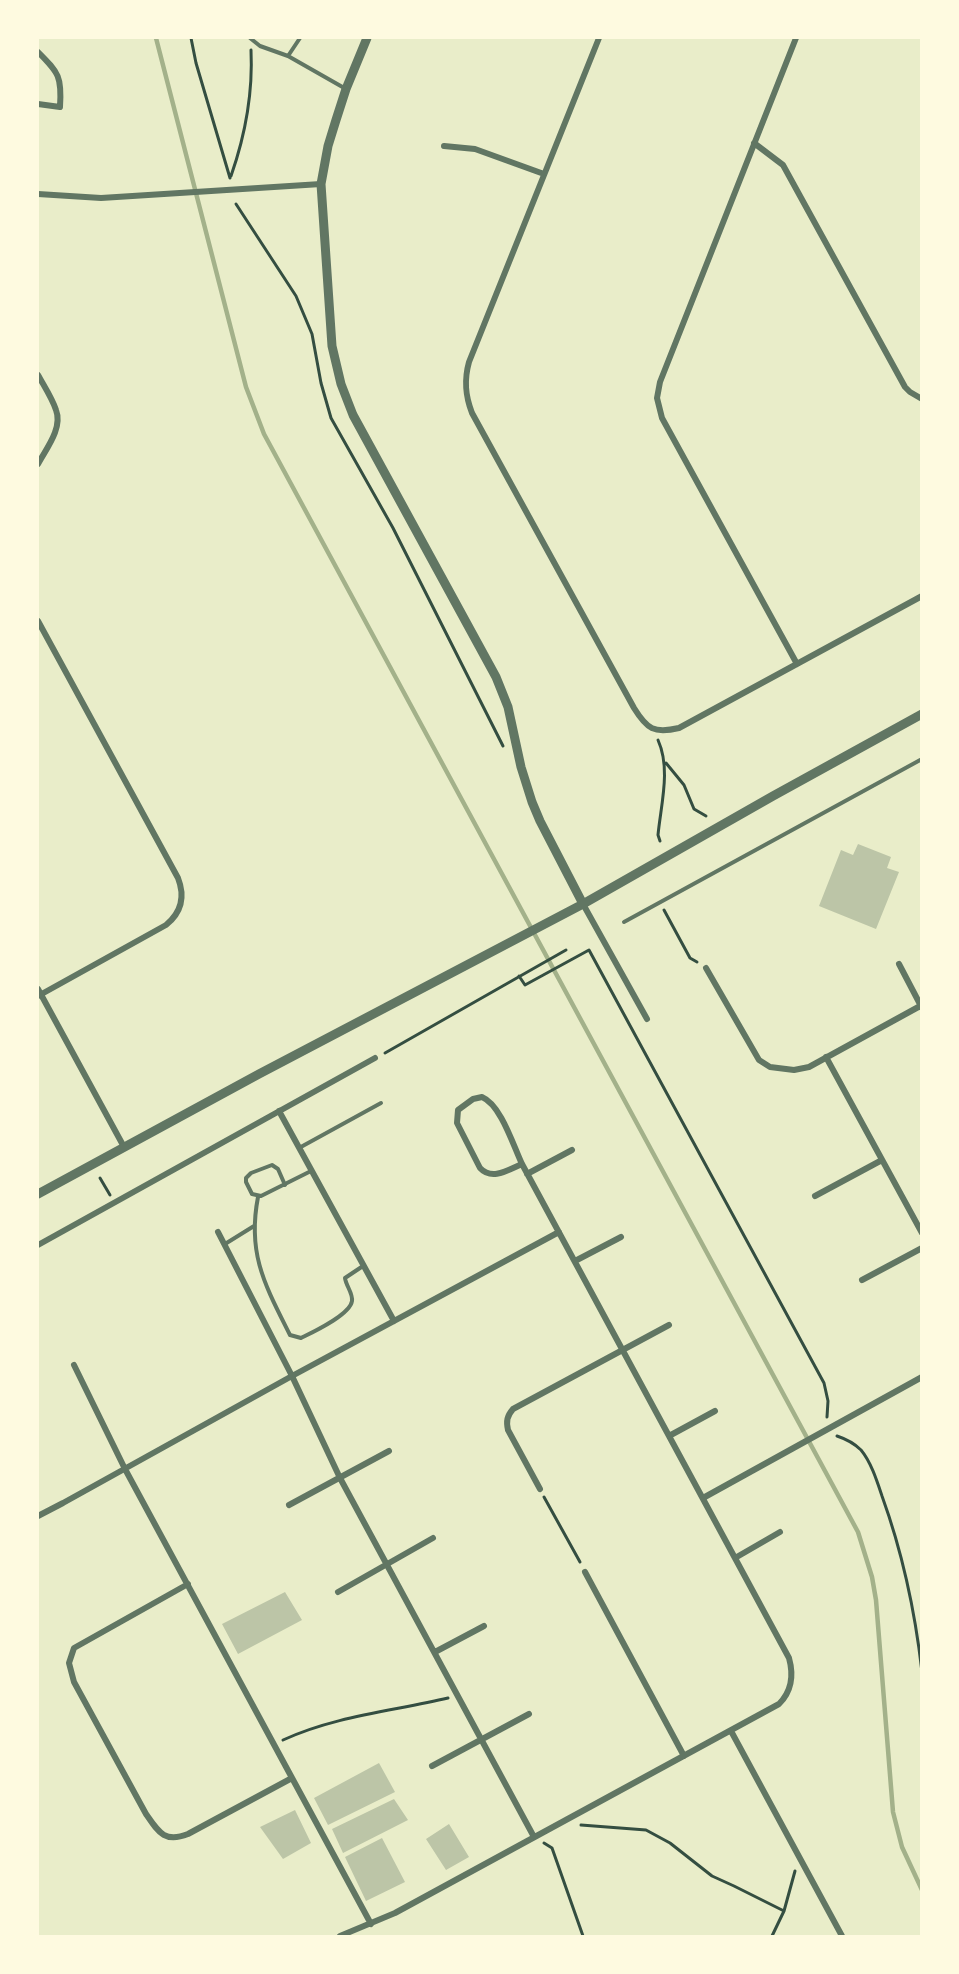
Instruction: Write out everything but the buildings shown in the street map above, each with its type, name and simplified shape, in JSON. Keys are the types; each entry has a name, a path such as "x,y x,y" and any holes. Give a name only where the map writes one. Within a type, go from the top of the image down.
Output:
{"street":[{"path":"367,38 346,89 328,146 321,184 332,346 341,384 353,415 496,677 508,706 521,767 540,821 647,1019"},
{"path":"598,38 469,362 465,392 472,412 634,708 642,721 654,730 666,731 679,728 921,596"},
{"path":"796,38 660,382 657,398 662,418 796,664"},
{"path":"38,52 52,67 61,87 60,107 38,104"},
{"path":"754,143 783,165 905,387 921,399"},
{"path":"444,146 475,149 544,174"},
{"path":"38,194 101,198 321,184"},
{"path":"38,375 57,411 57,420 54,434 38,464"},
{"path":"38,621 177,878 182,894 179,910 166,925 38,993 124,1147"},
{"path":"38,1194 583,904 921,714"},
{"path":"706,968 756,1057 770,1067 794,1070 809,1067 921,1006 899,964"},
{"path":"826,1057 921,1233"},
{"path":"38,1245 375,1058"},
{"path":"340,1936 395,1913 731,1731 779,1704 790,1686 792,1667 789,1658 527,1174 496,1108 489,1101 478,1097 458,1110 457,1124 484,1173 498,1175 522,1164"},
{"path":"279,1111 394,1321"},
{"path":"527,1174 572,1150"},
{"path":"815,1196 882,1160"},
{"path":"218,1232 292,1376 340,1478 534,1837"},
{"path":"38,1516 559,1232"},
{"path":"574,1261 621,1237"},
{"path":"862,1280 921,1248"},
{"path":"540,1489 508,1430 506,1423 508,1415 513,1409 669,1325"},
{"path":"74,1365 125,1469 371,1924"},
{"path":"703,1498 921,1377"},
{"path":"669,1436 714,1411"},
{"path":"289,1505 388,1451"},
{"path":"735,1558 780,1532"},
{"path":"338,1592 433,1538"},
{"path":"585,1572 684,1756"},
{"path":"188,1584 74,1648 69,1663 74,1682 146,1814 164,1836 179,1838 188,1834 292,1778"},
{"path":"435,1652 484,1626"},
{"path":"432,1766 528,1714"},
{"path":"731,1731 842,1936"}],"lane":[{"path":"250,38 260,45 288,56 346,89"},
{"path":"288,56 300,38"},
{"path":"624,922 921,759"},
{"path":"299,1148 381,1103"},
{"path":"258,1197 252,1194 246,1182 246,1176 251,1173 272,1165 278,1169 285,1185"},
{"path":"258,1197 312,1170"},
{"path":"258,1197 255,1225 255,1250 258,1265 290,1335 301,1338 344,1313 352,1299 345,1278 363,1266"},
{"path":"224,1244 255,1225"}],"path":[{"path":"191,38 196,63 230,178 242,143 252,69 250,38"},
{"path":"236,204 296,296 312,334 321,383 331,418 393,528 504,747"},
{"path":"654,730 664,752 665,762 658,835 660,841"},
{"path":"665,762 684,785 694,809 706,816"},
{"path":"660,903 690,958 706,968"},
{"path":"375,1058 566,950"},
{"path":"519,976 525,985 589,950 824,1383 828,1401 827,1417 832,1427 838,1437 860,1449 876,1478 894,1529 906,1573 917,1626 921,1672"},
{"path":"100,1178 114,1202"},
{"path":"540,1489 585,1572"},
{"path":"917,1626 921,1632"},
{"path":"274,1745 347,1718 458,1696"},
{"path":"568,1819 578,1825 646,1830 670,1843 712,1876 784,1911"},
{"path":"534,1837 552,1848 583,1936"},
{"path":"772,1936 784,1911 799,1857"}],"waterway":[{"path":"156,38 246,387 264,434 858,1532 872,1577 876,1600 893,1812 902,1847 922,1890"}]}
